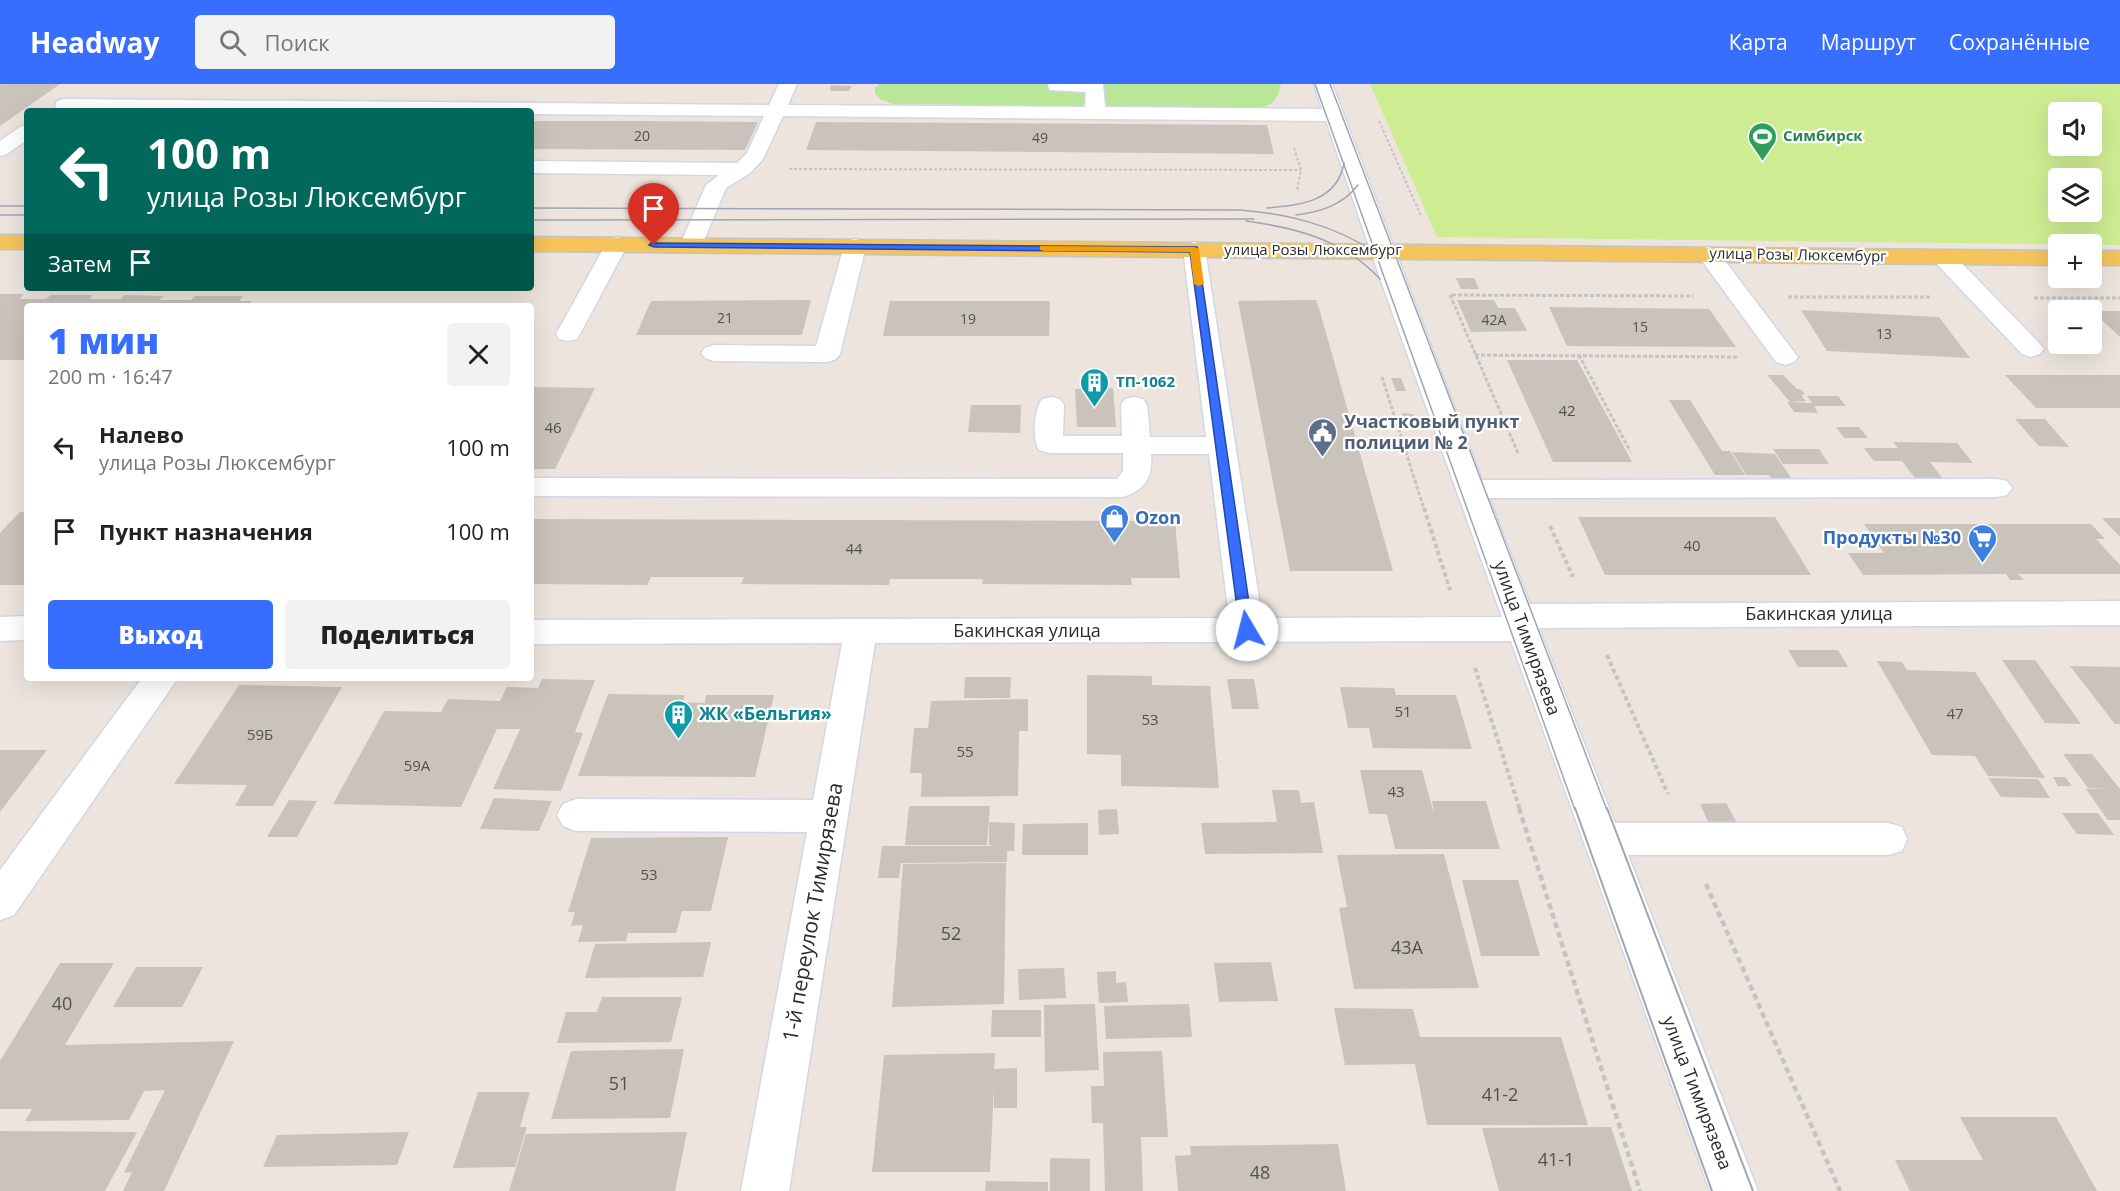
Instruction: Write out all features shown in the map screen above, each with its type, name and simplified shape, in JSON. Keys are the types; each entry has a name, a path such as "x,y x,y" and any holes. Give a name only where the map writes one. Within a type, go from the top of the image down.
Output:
{"main road":[{"path":"0,242 24,242"},
{"name":"улица Розы Люксембург","path":"534,244 2048,258"},
{"path":"2102,258 2120,258"}],"street":[{"path":"691,245 717,185 743,169 756,155 788,84"},
{"name":"улица Тимирязева","path":"1323,84 1471,489 1734,1191"},
{"path":"1057,86 1095,86 1095,114"},
{"path":"60,108 87,89"},
{"path":"398,108 413,92"},
{"path":"534,110 1335,115"},
{"path":"0,150 24,133"},
{"path":"534,167 743,169"},
{"path":"568,334 617,244"},
{"path":"714,354 826,354 855,246"},
{"path":"1194,249 1247,630"},
{"path":"1708,254 1785,357"},
{"path":"1943,256 2031,349"},
{"path":"1051,405 1049,444 1222,446"},
{"path":"534,487 1122,488 1132,483 1137,476 1134,405"},
{"path":"1471,489 1997,488"},
{"name":"Бакинская улица","path":"534,632 1247,630 1521,622 1590,616 2120,613"},
{"path":"0,628 24,628"},
{"name":"1-й переулок Тимирязева","path":"765,1191 860,632"},
{"path":"0,902 159,681"},
{"path":"576,815 830,816"},
{"path":"1602,838 1888,839"}],"path":[{"path":"1377,117 1425,225"},
{"path":"743,169 1301,171 1297,191"},
{"path":"1450,295 1574,580"},
{"path":"1475,355 1785,357"},
{"path":"1579,355 1650,489"},
{"path":"1381,372 1453,600"},
{"path":"1590,616 1840,1191"},
{"path":"1476,671 1640,1191"}],"green space":[{"path":"879,84 1281,84 1274,101 1259,109 1069,111 945,104 894,104 882,100 875,94 875,88"},
{"name":"Симбирск","path":"1370,84 2120,84 2120,245 2102,245 2102,234 2048,234 2048,244 1437,237"}],"building":[{"path":"2,84 60,84 0,126 0,85"},
{"path":"831,85 852,86 849,91 830,91"},
{"path":"534,121 758,122 745,150 534,149"},
{"path":"816,122 1267,125 1274,154 806,150"},
{"path":"1456,278 1474,278 1479,289 1461,289"},
{"path":"0,294 24,294 19,299 46,299 51,295 93,295 89,299 121,299 124,295 164,296 159,300 191,300 195,296 243,296 239,301 252,301 250,303 24,303 24,360 0,360"},
{"path":"811,300 802,335 636,335 651,301"},
{"path":"1316,300 1393,571 1290,571 1238,301"},
{"path":"1457,300 1494,300 1498,308 1515,308 1527,331 1471,332"},
{"path":"890,301 1050,301 1049,336 883,336"},
{"path":"1549,307 1709,309 1736,347 1567,346"},
{"path":"1801,310 1939,317 1970,358 1827,351"},
{"path":"2102,311 2120,311 2120,337 2102,320"},
{"path":"1507,360 1577,360 1632,462 1553,462"},
{"path":"1767,375 1783,375 1805,394 1801,395 1806,401 1790,402"},
{"path":"2005,375 2120,375 2120,408 2036,408"},
{"path":"1391,378 1401,378 1406,391 1396,391"},
{"path":"534,387 595,388 555,469 534,469"},
{"name":"ТП-1062","path":"1113,388 1116,427 1077,427 1075,389"},
{"path":"1807,396 1838,396 1846,406 1814,406 1818,413 1794,412 1787,402 1812,403"},
{"path":"1669,400 1690,400 1722,451 1730,451 1745,475 1715,475"},
{"path":"971,405 1021,405 1020,433 968,432"},
{"path":"1402,413 1413,414 1418,429 1408,429"},
{"path":"2015,419 2045,419 2069,447 2039,446"},
{"path":"1836,427 1859,427 1868,438 1844,438"},
{"path":"1893,442 1957,443 1973,463 1930,462 1949,487 1921,486 1902,461 1874,461 1864,448 1898,448"},
{"path":"1773,449 1819,449 1829,464 1783,464"},
{"path":"1732,452 1775,454 1793,481 1773,481 1769,475 1746,475"},
{"path":"20,512 24,512 24,585 0,585 0,533"},
{"path":"1578,517 1775,517 1811,575 1605,575"},
{"path":"2102,518 2120,518 2120,537"},
{"path":"534,519 1175,521 1180,578 1131,578 1132,585 982,584 983,579 890,579 889,585 741,584 744,577 651,577 647,585 534,584"},
{"path":"1864,524 2091,524 2105,539 2096,539 2120,565 2120,574 2018,574 2024,580 2010,580 2006,574 1863,575 1848,553 1884,553"},
{"path":"1788,650 1838,650 1848,667 1798,667"},
{"path":"2002,660 2035,660 2081,724 2045,723"},
{"path":"1877,661 1902,662 1907,670 1975,672 2045,778 1988,776 1975,756 1932,755"},
{"path":"2070,666 2120,667 2120,724 2115,724"},
{"path":"1087,675 1152,676 1152,685 1210,686 1219,788 1121,786 1121,755 1087,754"},
{"path":"965,677 1011,677 1010,698 964,698"},
{"path":"542,679 595,680 575,732 583,733 561,791 493,789 520,729 497,729 461,807 333,804 384,711 441,712 448,699 500,701 507,687 538,688"},
{"path":"1227,679 1254,679 1259,709 1232,709"},
{"path":"239,685 342,687 273,806 235,806 247,785 174,784"},
{"path":"1340,687 1394,688 1396,695 1456,695 1472,749 1373,748 1369,728 1348,728"},
{"name":"ЖК «Бельгия»","path":"608,694 685,695 683,702 705,703 706,695 774,695 755,777 578,776"},
{"path":"1028,699 1028,731 1019,731 1018,796 921,797 922,773 910,773 914,728 928,728 931,701"},
{"path":"0,750 47,750 0,812"},
{"path":"2063,754 2092,754 2120,789 2120,820 2108,820 2086,789 2107,788 2088,788"},
{"path":"1360,770 1422,770 1434,814 1432,801 1486,801 1500,849 1395,849 1387,814 1369,814"},
{"path":"2053,777 2065,777 2072,786 2058,786"},
{"path":"1988,778 2038,779 2050,798 2001,797"},
{"path":"1272,790 1299,790 1301,803 1314,802 1323,853 1205,854 1201,823 1277,822"},
{"path":"494,798 552,801 539,831 480,829"},
{"path":"289,800 317,801 297,837 267,837"},
{"path":"1726,803 1737,823 1709,824 1700,804"},
{"path":"909,806 990,806 987,845 905,845"},
{"path":"1117,809 1119,834 1099,835 1098,810"},
{"path":"2062,813 2098,813 2114,835 2077,834"},
{"path":"989,822 1015,823 1014,851 1007,851 1007,862 901,863 899,878 878,878 882,846 993,846 989,845"},
{"path":"1088,823 1088,855 1022,855 1023,824"},
{"path":"728,837 711,911 682,911 676,933 628,933 626,941 578,942 583,925 571,926 575,912 568,912 591,838"},
{"path":"1444,854 1479,988 1354,989 1339,908 1347,907 1337,855"},
{"path":"1006,863 1004,1004 892,1007 903,864"},
{"path":"1462,880 1518,880 1540,956 1481,956"},
{"path":"711,942 703,977 585,978 595,944"},
{"path":"1271,962 1278,1001 1219,1002 1214,963"},
{"path":"60,963 114,963 65,1045 234,1041 164,1191 123,1191 132,1172 124,1173 165,1090 144,1091 129,1120 25,1121 32,1109 0,1109 0,1061"},
{"path":"136,967 203,967 182,1007 113,1007"},
{"path":"1064,968 1066,998 1019,1000 1018,969"},
{"path":"1116,971 1116,983 1126,982 1128,1002 1099,1003 1097,972"},
{"path":"602,997 682,997 671,1042 557,1043 566,1012 597,1012"},
{"path":"1095,1004 1099,1070 1045,1072 1044,1005"},
{"path":"1189,1004 1192,1037 1106,1039 1104,1006"},
{"path":"1334,1008 1413,1009 1420,1037 1561,1037 1588,1125 1427,1125 1415,1064 1345,1065"},
{"path":"992,1010 1041,1010 1041,1037 991,1037"},
{"path":"684,1049 670,1118 551,1119 571,1051"},
{"path":"1162,1051 1168,1137 1141,1137 1143,1191 1105,1191 1103,1123 1092,1123 1091,1086 1104,1086 1103,1052"},
{"path":"995,1053 994,1069 1017,1068 1017,1108 994,1108 994,1086 990,1172 872,1172 884,1055"},
{"path":"478,1092 530,1092 520,1127 527,1127 515,1167 453,1168"},
{"path":"1960,1117 2056,1117 2097,1191 1910,1191 1895,1160 1983,1160"},
{"path":"1611,1127 1632,1191 1499,1191 1482,1128"},
{"path":"0,1131 137,1132 105,1191 0,1191"},
{"path":"409,1132 397,1165 263,1167 277,1135"},
{"path":"687,1132 675,1191 509,1191 526,1134"},
{"path":"1338,1144 1346,1191 1178,1191 1175,1156 1191,1155 1190,1146"},
{"path":"1050,1158 1090,1159 1090,1191 1050,1191"},
{"path":"986,1181 1048,1182 1048,1191 985,1191"}],"tram line":[{"path":"1315,84 1344,164"},
{"path":"1330,84 1607,810"},
{"path":"1267,208 1304,203 1325,194 1334,186 1344,164"},
{"path":"1344,164 1353,191"},
{"path":"1353,191 1358,185"},
{"path":"1296,215 1330,206 1353,191"},
{"path":"1353,191 1575,810"},
{"path":"0,206 24,206"},
{"path":"534,208 1240,210 1276,214 1310,222 1343,235 1375,252"},
{"path":"0,215 24,215"},
{"path":"534,220 1254,219"},
{"path":"1246,221 1319,238 1351,254 1380,279"},
{"path":"1575,808 1712,1191"},
{"path":"1607,808 1753,1191"}],"slow traffic":[{"path":"1044,248 1194,249 1199,284"}],"place":[{"name":"Симбирск","path":"1762,162"},
{"name":"ТП-1062","path":"1095,408"},
{"name":"Участковый пункт полиции № 2","path":"1323,458"},
{"name":"Ozon","path":"1114,544"},
{"name":"Продукты №30","path":"1982,564"},
{"name":"ЖК «Бельгия»","path":"678,740"}],"route":[{"path":"654,245 1194,249 1247,630"}]}
